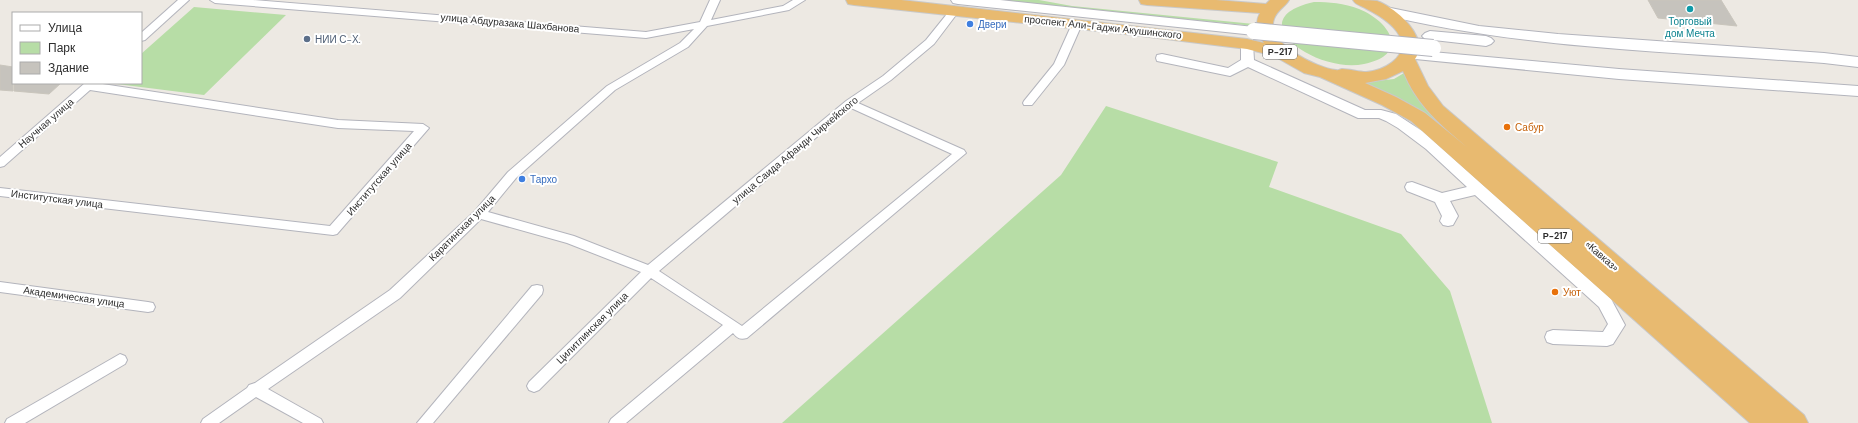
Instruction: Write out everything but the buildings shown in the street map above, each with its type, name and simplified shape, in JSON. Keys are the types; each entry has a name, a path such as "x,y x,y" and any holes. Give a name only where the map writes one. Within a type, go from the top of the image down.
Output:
{"highway":[{"name":"проспект Али-Гаджи Акушинского","path":"854,0 956,6 1077,24 1252,31 1280,52"},
{"path":"1148,0 1175,0"},
{"path":"1148,0 1273,4"},
{"name":"Р-217","path":"1326,74 1359,78 1379,75 1399,67 1408,58 1412,43 1406,30 1396,20 1381,10 1361,0"},
{"name":"Р-217","path":"1273,4 1265,20 1267,34 1280,52 1310,69 1326,74 1389,102 1418,117 1767,423"},
{"name":"«Кавказ»","path":"1408,58 1419,87 1441,115 1795,423"}],"main road":[{"path":"1058,0 1252,31"},
{"path":"956,6 1252,31 1858,70"},
{"path":"1381,10 1479,30 1558,39 1824,58 1858,62"},
{"path":"1432,42 1696,71 1858,81"},
{"path":"1408,58 1858,91"}],"street":[{"path":"142,37 184,0"},
{"name":"улица Абдуразака Шахбанова","path":"215,0 646,35 786,8 800,0"},
{"path":"334,9 344,0"},
{"name":"Каратинская улица","path":"208,423 254,389 395,294 479,214 512,175 611,88 684,45 703,25 715,0"},
{"name":"улица Саида Афанди Чиркейского","path":"650,271 850,103 887,78 930,42 956,6"},
{"path":"1028,103 1059,65 1077,24"},
{"path":"1248,62 1252,31"},
{"path":"1162,58 1230,72 1248,62"},
{"path":"1248,62 1363,115 1381,114 1396,119 1441,154 1605,303 1617,325 1607,339 1553,337"},
{"name":"Научная улица","path":"0,164 89,84"},
{"name":"Институтская улица","path":"0,192 334,231 423,128 338,124 89,84"},
{"path":"479,214 570,239 650,271 733,324 742,334 960,153 850,103"},
{"path":"1412,187 1441,198 1478,188"},
{"path":"1441,198 1450,216 1448,221"},
{"name":"Цилитлинская улица","path":"534,386 650,271"},
{"name":"Академическая улица","path":"0,287 148,307"},
{"path":"424,423 536,290"},
{"path":"616,423 733,324"},
{"path":"12,423 120,360"},
{"path":"254,389 316,423"}],"green space":[{"path":"991,0 1039,0 1072,6 1254,24 1254,26"},
{"path":"1314,2 1348,5 1370,15 1380,22 1387,30 1391,38 1391,46 1387,53 1378,60 1364,64 1345,65 1326,61 1307,53 1292,43 1284,32 1283,20 1292,10"},
{"path":"194,7 286,15 204,95 117,84 142,84 142,53"},
{"path":"1404,73 1472,150 1467,152 1359,83 1394,79"},
{"path":"1106,106 1278,162 1269,187 1401,234 1450,291 1492,423 782,423 1061,175"}],"place":[{"name":"Торговый дом Мечта","path":"1690,9"},
{"name":"Двери","path":"970,24"},
{"name":"НИИ С-Х.","path":"307,39"},
{"name":"Сабур","path":"1507,127"},
{"name":"Тархо","path":"522,179"},
{"name":"Уют","path":"1555,292"}]}
